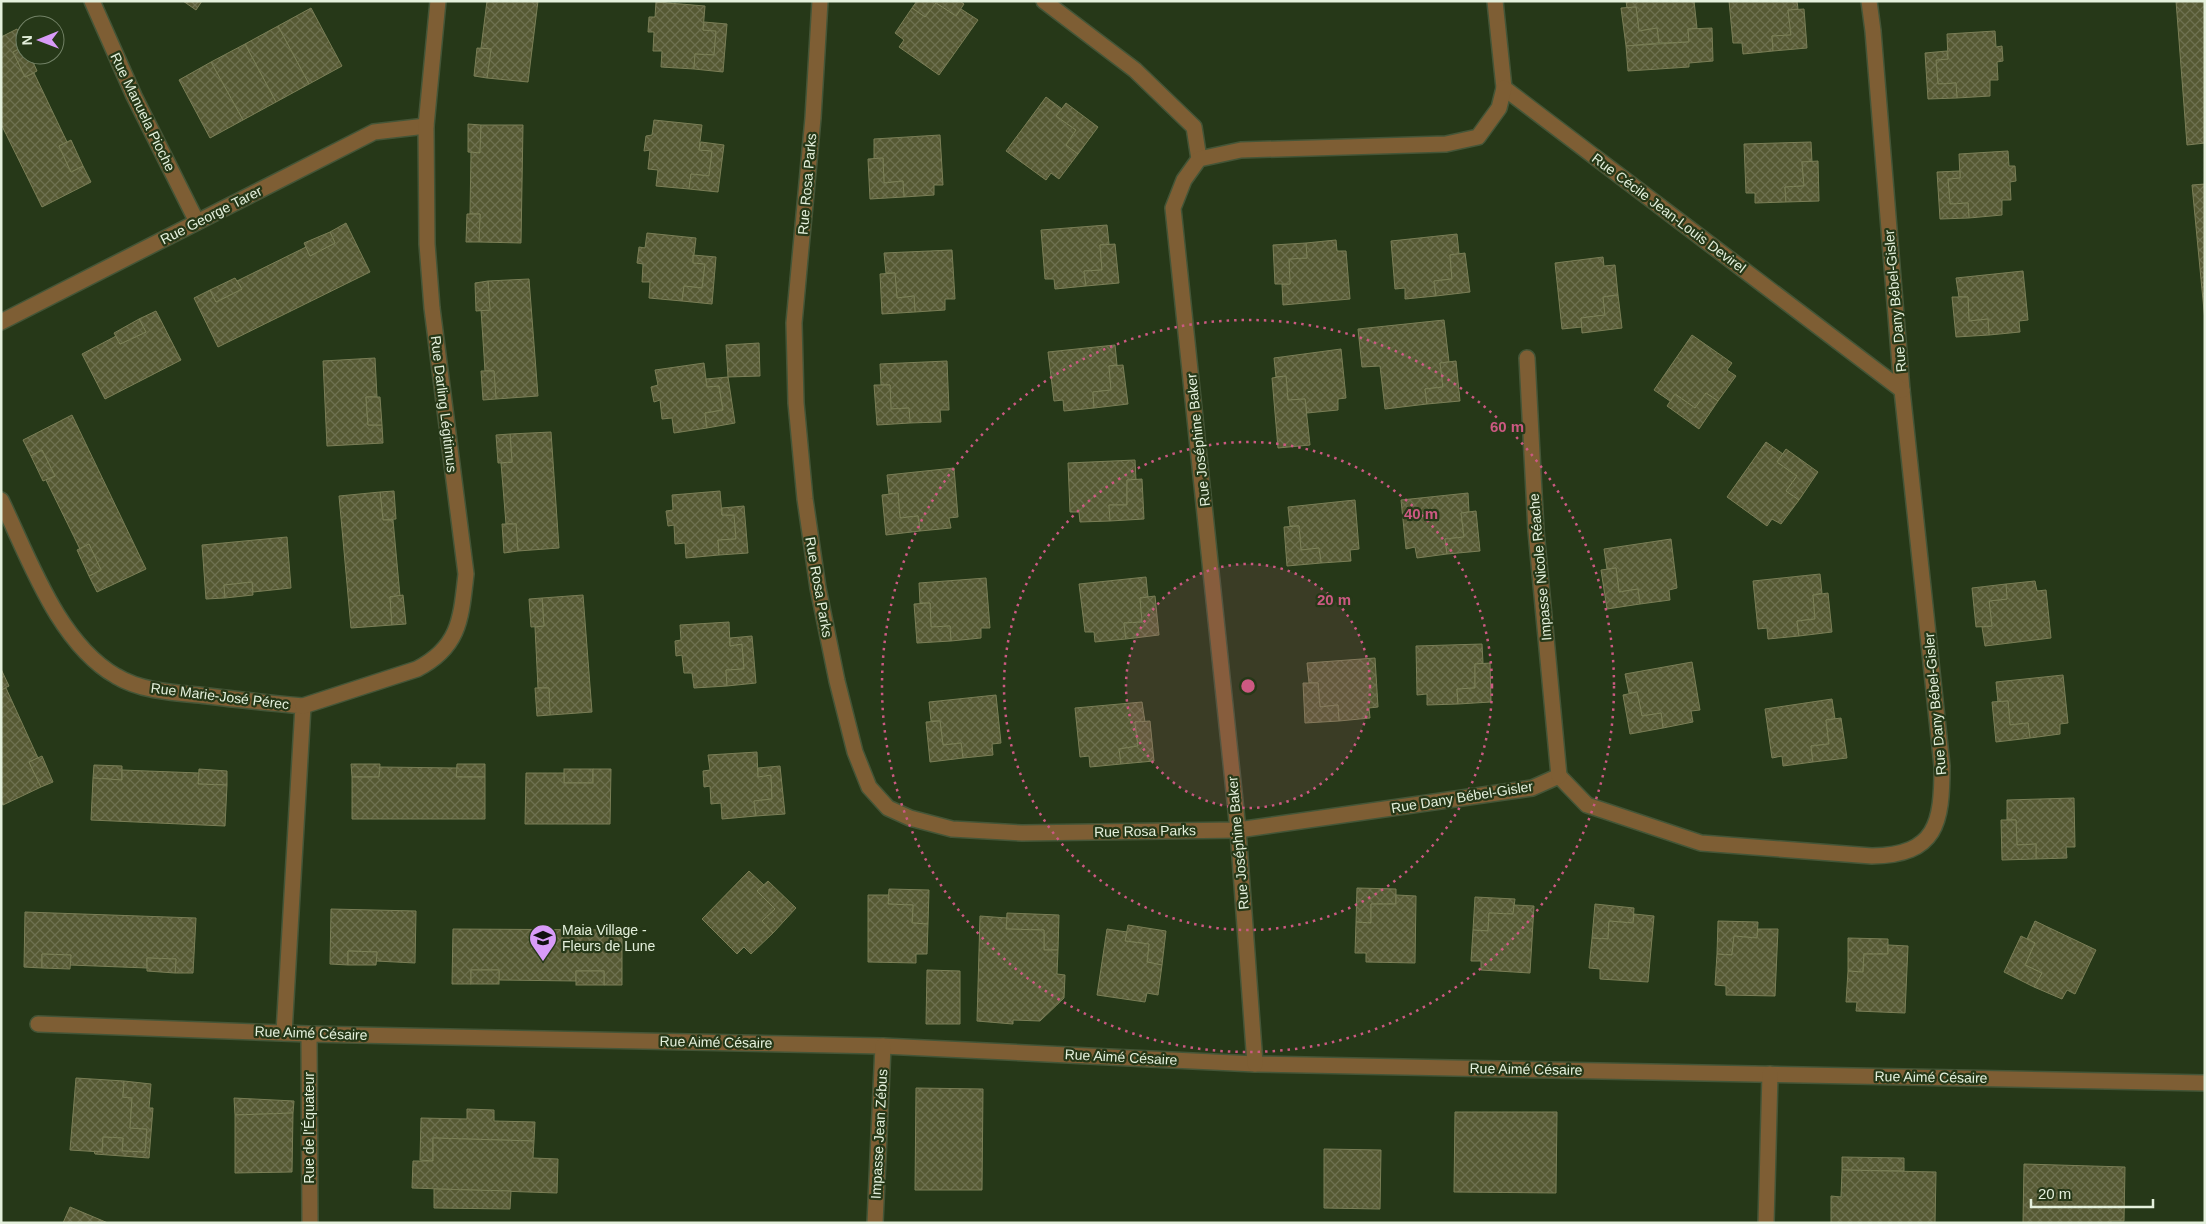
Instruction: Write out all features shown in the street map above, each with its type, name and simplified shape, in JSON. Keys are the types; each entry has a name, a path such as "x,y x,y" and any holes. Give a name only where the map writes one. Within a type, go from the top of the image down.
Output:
{"street":[{"name":"Rue Manuela Pioche","path":"92,1 134,96 196,222"},
{"name":"Rue Darling Légitimus","path":"303,706 416,669 430,662 448,646 457,625 463,603 465,566 432,308 427,244 426,126 438,1"},
{"name":"Rue Rosa Parks","path":"820,1 813,118 794,323 796,402 805,499 818,588 854,752 869,787 888,808 910,818 952,829 1022,833 1238,830"},
{"path":"1044,1 1134,70 1194,127 1199,158 1241,150 1446,144 1478,137 1499,108 1504,88 1495,1"},
{"name":"Rue Dany Bébel-Gisler","path":"1238,830 1532,788 1559,776 1587,804 1701,843 1887,855 1900,854 1913,849 1932,832 1942,793 1942,766 1902,390 1869,1"},
{"name":"Rue Cécile Jean-Louis Devirel","path":"1504,88 1902,390"},
{"name":"Rue George Tarer","path":"1,322 374,132 426,126"},
{"name":"Rue Joséphine Baker","path":"1199,158 1184,180 1173,208 1238,830 1255,1064"},
{"name":"Impasse Nicole Réache","path":"1527,358 1536,531 1559,776"},
{"name":"Rue Marie-José Pérec","path":"1,500 55,611 88,656 117,677 138,685 170,692 303,706 284,1033"},
{"name":"Rue Aimé Césaire","path":"38,1024 309,1034 883,1046 1255,1064 2205,1083"},
{"name":"Rue de l'Équateur","path":"309,1034 310,1223"},
{"name":"Impasse Jean Zébus","path":"875,1223 883,1046"},
{"path":"1766,1223 1770,1074"}],"building":[{"path":"183,1 202,1 196,10"},
{"path":"487,1 538,1 528,82 487,78 491,49 481,48"},
{"path":"917,1 960,1 964,4 956,16 936,3 925,17 912,8"},
{"path":"1626,1 1694,1 1697,28 1688,29 1689,42 1659,43 1657,28 1639,31 1636,7 1627,8"},
{"path":"1729,1 1797,1 1798,9 1788,10 1791,35 1772,36 1773,51 1743,54 1742,43 1733,43"},
{"path":"2176,1 2205,1 2205,143 2187,145"},
{"path":"656,2 705,6 703,30 716,31 714,55 695,54 694,69 661,67 662,51 653,51 654,32 648,32 649,17 655,17"},
{"path":"936,3 956,16 961,9 978,20 939,75 899,47 904,40 895,33 912,8 925,17"},
{"path":"1636,7 1639,31 1657,28 1659,43 1626,46 1621,8"},
{"path":"311,8 342,66 309,84 278,26"},
{"path":"1804,9 1807,48 1773,51 1772,36 1791,35 1788,10"},
{"path":"704,22 727,24 723,72 694,69 695,54 714,55 716,31 703,30"},
{"path":"278,26 309,84 276,102 245,44"},
{"path":"1712,28 1713,61 1689,63 1689,67 1628,71 1626,46 1689,42 1688,29"},
{"path":"15,30 15,51 13,52 15,65 19,65 25,77 34,73 67,142 59,146 71,172 83,166 91,182 42,207 1,124 1,37"},
{"path":"1995,31 1996,47 2002,46 2003,61 1997,62 1998,80 1990,80 1990,96 1957,98 1956,83 1938,84 1936,60 1948,59 1947,34"},
{"path":"245,44 276,102 243,120 211,62"},
{"path":"477,48 491,49 487,78 474,76"},
{"path":"1947,51 1948,59 1936,60 1938,84 1956,83 1957,98 1928,99 1925,53"},
{"path":"211,62 243,120 210,138 179,80"},
{"path":"19,65 34,65 37,71 25,77"},
{"path":"1046,97 1062,109 1056,116 1076,130 1066,145 1078,154 1059,179 1051,173 1046,180 1006,151"},
{"path":"1066,103 1098,127 1078,154 1066,145 1076,130 1056,116"},
{"path":"654,120 702,125 699,150 712,151 709,176 691,174 689,189 656,186 658,170 648,169 650,150 644,151 646,136 652,135"},
{"path":"468,124 481,125 480,153 468,152"},
{"path":"481,125 523,125 521,243 479,242 480,214 470,214 471,152 480,153"},
{"path":"940,135 943,185 934,185 934,195 904,197 903,181 884,183 883,158 874,159 874,139"},
{"path":"71,140 83,166 71,172 59,146"},
{"path":"701,142 724,145 718,192 689,189 691,174 709,176 712,151 699,150"},
{"path":"1811,142 1812,162 1802,162 1804,186 1785,187 1786,202 1755,203 1755,193 1746,193 1744,144"},
{"path":"2008,151 2009,166 2015,166 2016,181 2010,182 2011,200 2002,200 2002,215 1969,218 1968,203 1950,204 1948,179 1960,178 1959,154"},
{"path":"883,158 884,183 903,181 904,197 870,199 868,159"},
{"path":"1818,161 1819,201 1786,202 1785,187 1804,186 1802,162"},
{"path":"1960,171 1960,178 1948,179 1950,204 1968,203 1969,218 1940,219 1937,172"},
{"path":"2205,184 2205,321 2192,185"},
{"path":"467,214 480,214 479,242 466,242"},
{"path":"346,223 370,272 218,347 194,298 210,290 216,302 242,289 237,281 306,247 310,256 335,243 330,232"},
{"path":"1107,225 1109,244 1100,245 1102,270 1084,271 1086,286 1055,289 1054,279 1045,279 1041,230"},
{"path":"330,232 335,243 310,256 304,243"},
{"path":"647,233 696,238 693,263 705,264 702,288 684,286 682,301 649,298 650,282 642,282 643,264 637,263 639,247 645,248"},
{"path":"1457,234 1459,254 1450,255 1452,279 1434,281 1436,296 1405,299 1405,288 1395,289 1391,241"},
{"path":"1336,240 1337,251 1346,251 1350,299 1283,305 1282,284 1290,284 1289,259 1307,258 1306,243"},
{"path":"1306,243 1307,258 1289,259 1290,284 1275,284 1273,245"},
{"path":"1115,244 1119,283 1086,286 1084,271 1102,270 1100,245"},
{"path":"952,250 955,299 945,299 945,310 915,312 914,296 897,298 895,273 886,273 884,253"},
{"path":"1465,253 1470,292 1436,296 1434,281 1452,279 1450,255"},
{"path":"693,255 716,257 712,304 682,301 684,286 702,288 705,264 693,263"},
{"path":"1603,257 1604,266 1615,265 1618,295 1603,297 1605,315 1581,318 1582,327 1562,329 1555,263"},
{"path":"2023,271 2028,320 2019,321 2020,332 1989,335 1988,319 1969,321 1968,297 1959,297 1956,278"},
{"path":"895,273 897,298 914,296 915,312 882,314 880,274"},
{"path":"235,278 242,289 216,302 210,290"},
{"path":"529,279 538,396 496,399 494,371 485,371 481,310 490,310 488,281"},
{"path":"488,281 490,310 476,311 475,283"},
{"path":"1618,295 1622,328 1582,333 1581,318 1605,315 1603,297"},
{"path":"1952,297 1968,297 1969,321 1988,319 1989,335 1956,337"},
{"path":"156,311 181,360 105,399 82,354 116,336 120,344 146,332 139,319"},
{"path":"139,319 146,332 120,344 114,333"},
{"path":"1444,320 1449,362 1440,363 1443,387 1425,389 1427,404 1385,409 1380,366 1362,367 1358,329"},
{"path":"1692,335 1732,363 1727,370 1736,376 1718,401 1706,393 1695,408 1675,394 1670,401 1654,390"},
{"path":"759,343 760,376 728,377 726,345"},
{"path":"1115,345 1117,365 1109,366 1111,390 1093,392 1094,408 1064,411 1063,400 1054,401 1048,352"},
{"path":"1341,349 1346,398 1338,399 1338,410 1307,413 1305,399 1288,400 1286,376 1276,377 1274,358"},
{"path":"375,358 377,397 366,397 368,425 382,425 383,443 327,446 323,361"},
{"path":"947,361 949,410 940,410 941,422 910,423 909,408 891,409 890,385 881,385 880,364"},
{"path":"1456,361 1460,401 1427,404 1425,389 1443,387 1440,363"},
{"path":"704,363 707,387 719,386 723,410 705,413 707,428 674,433 672,418 662,419 660,400 654,402 651,387 658,385 655,370"},
{"path":"1123,365 1128,404 1094,408 1093,392 1111,390 1109,366"},
{"path":"481,371 494,371 496,399 483,400"},
{"path":"1286,376 1288,400 1305,399 1310,445 1278,448 1272,378"},
{"path":"728,377 735,423 707,428 705,413 723,410 719,386 707,387 706,379"},
{"path":"874,385 890,385 891,409 909,408 910,423 877,425"},
{"path":"1706,393 1718,401 1699,429 1667,406 1675,394 1695,408"},
{"path":"366,397 380,397 382,425 368,425"},
{"path":"72,415 146,569 97,592 89,576 101,570 89,544 80,549 46,480 55,476 42,450 31,456 23,440"},
{"path":"551,432 559,548 518,551 516,524 506,524 501,463 512,462 510,434"},
{"path":"510,434 512,462 498,463 496,435"},
{"path":"1766,442 1783,454 1777,462 1797,476 1786,491 1799,500 1781,524 1772,519 1767,526 1727,497"},
{"path":"1786,449 1818,472 1799,500 1786,491 1797,476 1777,462"},
{"path":"42,450 55,476 43,481 31,456"},
{"path":"1135,460 1136,480 1127,480 1127,505 1109,505 1110,521 1080,522 1079,512 1070,512 1068,463"},
{"path":"954,468 958,517 949,518 951,528 920,531 918,516 900,518 898,493 889,494 887,475"},
{"path":"1142,479 1144,519 1110,521 1109,505 1127,505 1127,480"},
{"path":"394,491 396,519 383,520 380,492"},
{"path":"720,491 722,515 734,515 736,539 718,540 719,555 686,558 685,543 675,544 674,525 668,526 666,511 673,510 672,495"},
{"path":"380,492 383,520 393,520 400,596 390,597 392,625 351,628 339,496"},
{"path":"898,493 900,518 918,516 920,531 886,535 882,495"},
{"path":"1468,493 1469,512 1461,513 1464,537 1445,539 1447,554 1417,558 1415,547 1406,549 1401,500"},
{"path":"1355,500 1359,549 1350,550 1351,561 1321,563 1319,548 1301,550 1299,526 1290,526 1288,507"},
{"path":"744,506 748,553 719,555 718,540 736,539 734,515 722,515 722,508"},
{"path":"1476,511 1480,551 1447,554 1445,539 1464,537 1461,513"},
{"path":"502,524 516,524 518,551 504,553"},
{"path":"1299,526 1301,550 1319,548 1321,563 1287,566 1284,527"},
{"path":"287,537 291,588 253,592 252,582 224,585 225,598 206,599 202,545"},
{"path":"1671,539 1677,588 1669,590 1670,600 1640,604 1638,589 1619,592 1616,568 1607,569 1604,549"},
{"path":"89,544 101,570 89,576 77,550"},
{"path":"1616,568 1619,592 1638,589 1640,604 1607,609 1601,570"},
{"path":"1820,574 1822,593 1813,595 1815,619 1797,621 1799,636 1768,639 1767,628 1758,629 1753,581"},
{"path":"1146,577 1148,597 1140,598 1142,622 1124,623 1126,639 1095,642 1094,632 1085,632 1079,584"},
{"path":"986,578 990,628 981,628 981,638 951,641 950,626 931,627 930,603 920,603 919,583"},
{"path":"2035,581 2037,591 2046,590 2051,638 1985,646 1982,627 1992,626 1989,601 2007,599 2006,584"},
{"path":"252,582 253,595 225,598 224,585"},
{"path":"2006,584 2007,599 1989,601 1992,626 1976,627 1972,588"},
{"path":"1828,593 1832,632 1799,636 1797,621 1815,619 1813,595"},
{"path":"403,595 406,624 392,625 390,597"},
{"path":"583,595 592,712 550,715 549,688 538,688 535,627 544,626 542,598"},
{"path":"1155,596 1159,635 1126,639 1124,623 1142,622 1140,598"},
{"path":"542,598 544,626 531,627 529,599"},
{"path":"930,603 931,627 950,626 951,641 917,643 914,604"},
{"path":"729,622 730,646 742,644 744,669 726,670 727,686 694,688 692,673 684,673 682,655 676,656 675,641 681,640 680,625"},
{"path":"752,636 756,683 727,686 726,670 744,669 742,644 730,646 730,638"},
{"path":"1482,644 1483,663 1475,664 1475,688 1457,689 1458,704 1427,705 1427,694 1417,695 1416,646"},
{"path":"1375,658 1378,707 1369,708 1370,718 1339,721 1338,705 1320,707 1318,683 1309,683 1307,663"},
{"path":"1692,662 1700,710 1691,711 1693,722 1663,728 1661,713 1642,716 1637,692 1629,693 1625,674"},
{"path":"1490,663 1491,702 1458,704 1457,689 1475,688 1475,664"},
{"path":"1,669 9,686 1,690"},
{"path":"2063,675 2068,723 2060,724 2060,734 2030,738 2028,723 2010,725 2008,701 1998,702 1996,682"},
{"path":"1303,683 1318,683 1320,707 1338,705 1339,721 1305,723"},
{"path":"6,688 38,758 29,762 41,787 3,805 1,800 1,690"},
{"path":"535,688 549,688 550,715 537,716"},
{"path":"1637,692 1642,716 1661,713 1663,728 1630,734 1623,695"},
{"path":"996,695 1001,743 992,744 993,755 963,758 961,743 943,745 940,721 931,721 929,702"},
{"path":"1832,699 1835,719 1826,720 1829,744 1811,746 1813,762 1783,766 1782,756 1772,758 1765,709"},
{"path":"2008,701 2010,725 2028,723 2030,738 1996,742 1992,702"},
{"path":"1142,702 1145,722 1135,722 1138,746 1119,749 1121,764 1090,767 1089,756 1080,757 1075,708"},
{"path":"1841,718 1847,758 1813,762 1811,746 1829,744 1826,720"},
{"path":"940,721 943,745 961,743 963,758 930,762 926,722"},
{"path":"1150,721 1154,761 1121,764 1119,749 1138,746 1135,722"},
{"path":"757,752 758,777 771,775 772,799 754,801 756,816 722,819 721,803 711,804 710,786 704,787 703,771 710,770 708,755"},
{"path":"42,756 53,782 41,787 29,762"},
{"path":"351,764 380,764 379,777 352,777"},
{"path":"457,764 485,764 485,777 456,777"},
{"path":"94,765 122,766 122,780 93,778"},
{"path":"780,766 785,814 756,816 754,801 772,799 771,775 758,777 758,768"},
{"path":"380,767 457,768 456,777 485,777 485,819 352,819 352,777 379,777"},
{"path":"199,769 227,771 227,785 198,784"},
{"path":"564,769 593,769 593,783 564,783"},
{"path":"593,769 611,769 610,824 525,824 526,773 564,773 564,783 593,783"},
{"path":"122,770 199,773 198,784 227,785 225,826 91,820 93,778 122,780"},
{"path":"2074,798 2075,847 2066,847 2067,858 2036,859 2036,844 2017,845 2016,820 2007,820 2007,800"},
{"path":"2001,820 2016,820 2017,845 2036,844 2036,859 2002,860"},
{"path":"749,871 764,885 757,891 775,909 762,921 773,933 751,954 744,947 737,954 702,919"},
{"path":"768,881 796,908 773,933 762,921 775,909 757,891"},
{"path":"1357,888 1396,889 1396,904 1371,904 1371,923 1356,922"},
{"path":"889,889 929,890 928,924 912,923 913,905 888,904"},
{"path":"868,895 889,895 888,904 913,905 912,923 928,924 927,954 916,954 916,963 868,962"},
{"path":"1396,895 1416,896 1415,963 1366,962 1366,953 1355,953 1356,922 1371,923 1371,904 1396,904"},
{"path":"1475,897 1515,899 1513,914 1489,913 1488,931 1473,930"},
{"path":"1595,904 1634,908 1633,923 1609,921 1608,939 1592,938"},
{"path":"1514,905 1534,906 1530,973 1481,970 1481,961 1471,961 1473,930 1488,931 1489,913 1513,914"},
{"path":"331,909 416,911 415,963 376,961 377,952 348,951 348,965 330,964"},
{"path":"25,912 196,918 193,973 175,973 176,959 147,958 147,968 70,965 71,955 42,954 42,968 24,967"},
{"path":"1007,913 1059,915 1058,950 1044,950 1044,930 1006,929"},
{"path":"1634,914 1654,916 1648,982 1600,979 1600,969 1589,968 1592,938 1608,939 1609,921 1633,923"},
{"path":"980,916 1007,918 1006,929 1044,930 1044,950 1058,950 1057,974 1065,975 1064,998 1040,1021 1013,1020 1013,1024 977,1021"},
{"path":"1718,921 1758,922 1757,938 1734,936 1732,955 1717,954"},
{"path":"2035,921 2096,950 2075,994 2067,990 2062,999 2034,987 2042,973 2025,965 2035,943 2027,939"},
{"path":"1128,925 1166,931 1162,965 1147,962 1149,944 1125,941"},
{"path":"453,929 622,930 622,985 604,985 604,971 576,971 576,981 499,980 499,970 471,970 471,984 452,984"},
{"path":"1107,929 1127,932 1125,941 1149,944 1147,962 1162,965 1158,995 1147,993 1145,1002 1097,995"},
{"path":"1758,929 1778,929 1775,996 1726,995 1726,986 1715,985 1717,954 1732,955 1734,936 1757,938"},
{"path":"2021,936 2035,943 2025,965 2042,973 2034,987 2004,972"},
{"path":"1848,938 1888,939 1888,954 1864,954 1863,972 1848,971"},
{"path":"1888,945 1908,946 1905,1013 1856,1011 1857,1002 1846,1002 1848,971 1863,972 1864,954 1888,954"},
{"path":"348,951 377,952 376,965 348,965"},
{"path":"42,954 71,955 70,969 42,968"},
{"path":"147,958 176,959 175,973 147,971"},
{"path":"471,970 499,970 499,984 471,984"},
{"path":"927,970 960,971 960,1024 926,1024"},
{"path":"576,971 604,971 604,985 576,985"},
{"path":"76,1078 124,1081 123,1097 132,1098 130,1128 147,1129 145,1152 122,1151 123,1138 103,1137 102,1152 70,1150"},
{"path":"124,1081 151,1084 149,1108 153,1108 149,1158 95,1154 94,1151 102,1152 103,1137 123,1138 122,1151 145,1152 147,1129 130,1128 132,1098 123,1097"},
{"path":"916,1088 983,1089 982,1190 915,1190"},
{"path":"234,1098 294,1101 293,1113 235,1115"},
{"path":"467,1109 494,1110 494,1121 535,1122 534,1141 433,1138 433,1161 420,1160 421,1118 467,1119"},
{"path":"1455,1112 1557,1112 1556,1193 1454,1192"},
{"path":"293,1113 292,1172 235,1173 235,1115"},
{"path":"433,1138 534,1141 533,1158 558,1159 557,1193 412,1188 413,1161 433,1161"},
{"path":"1324,1149 1381,1150 1380,1209 1324,1208"},
{"path":"1842,1157 1904,1158 1904,1171 1842,1170"},
{"path":"2024,1164 2125,1167 2124,1221 2111,1221 2111,1223 2023,1223"},
{"path":"1842,1170 1936,1172 1935,1223 1831,1223 1831,1196 1841,1197"},
{"path":"434,1189 511,1191 510,1209 434,1208"},
{"path":"70,1207 108,1223 63,1223"}],"place":[{"name":"Maia Village - Fleurs de Lune","path":"543,962"}]}
